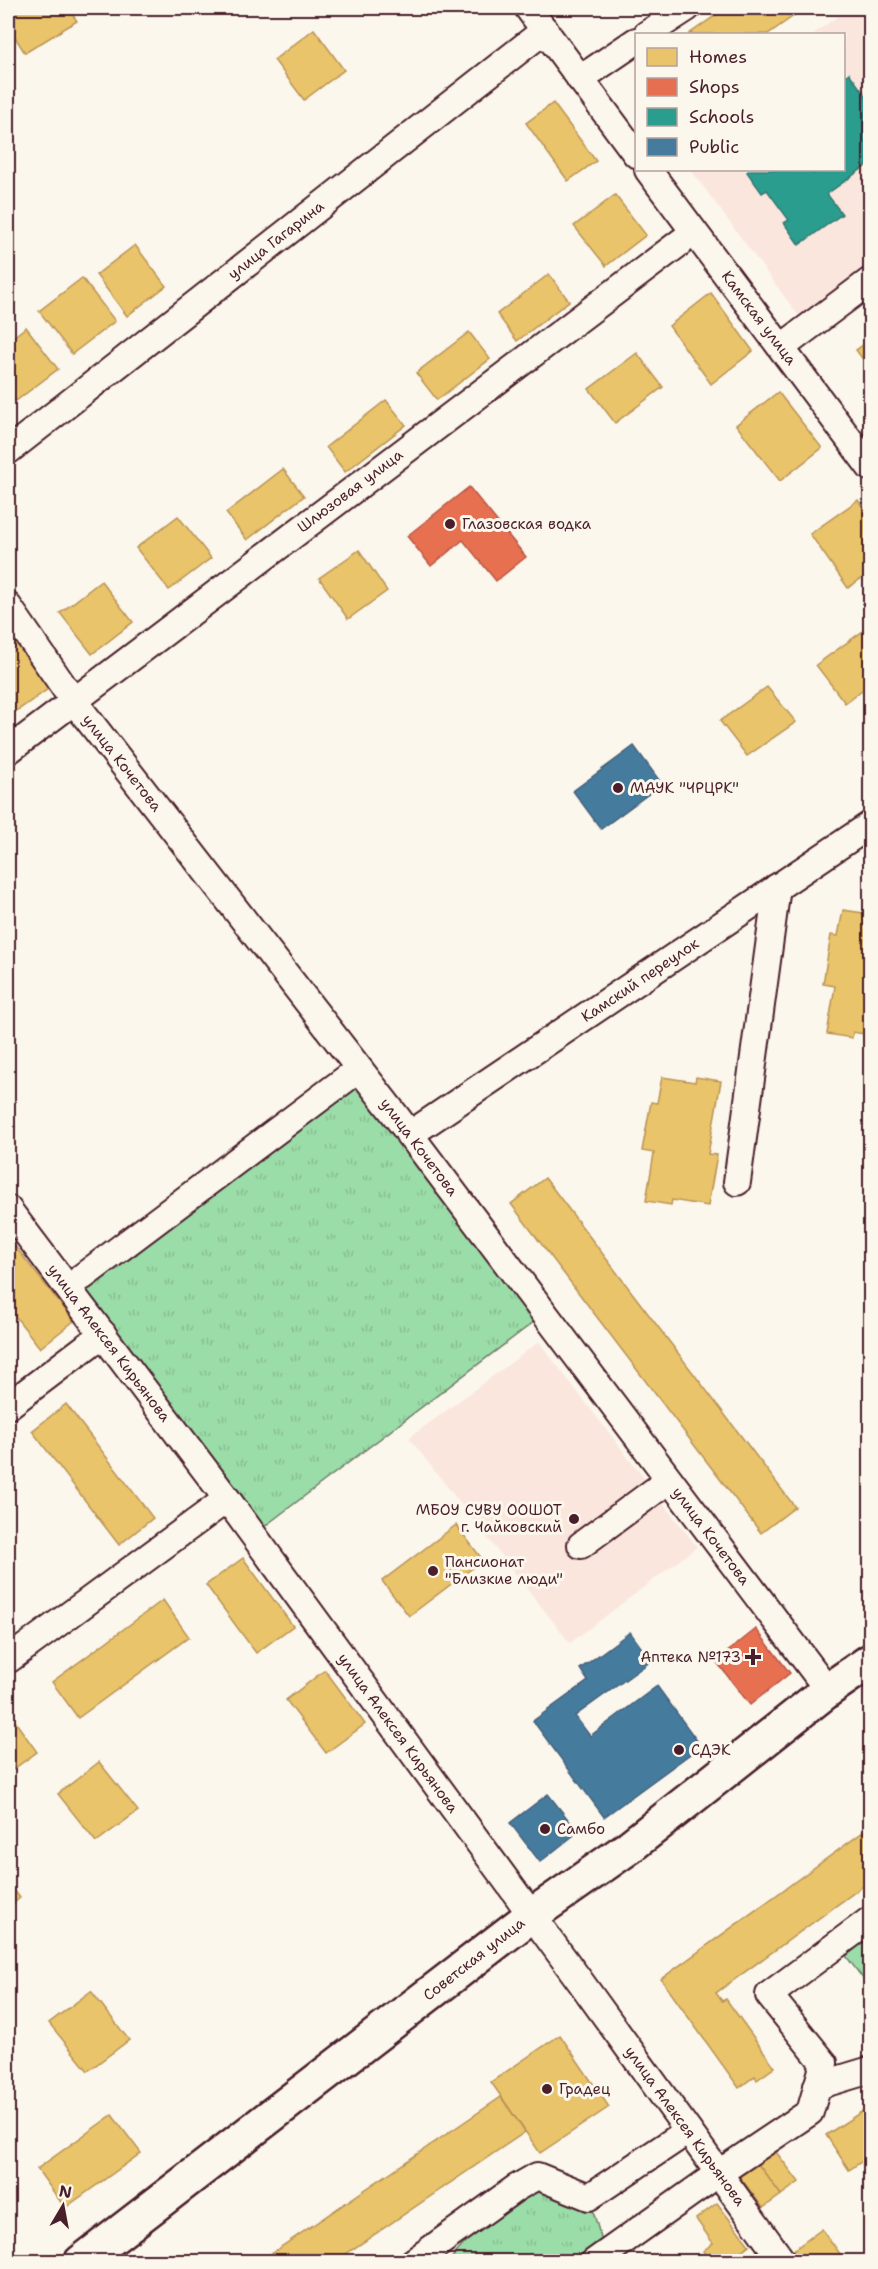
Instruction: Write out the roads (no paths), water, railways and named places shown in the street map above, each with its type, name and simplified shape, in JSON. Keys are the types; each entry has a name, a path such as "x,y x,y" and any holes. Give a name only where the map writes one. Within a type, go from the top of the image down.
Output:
{"main road":[{"name":"Советская улица","path":"82,2261 532,1915 628,1848 828,1690 870,1661"}],"street":[{"path":"528,8 635,153"},
{"path":"648,33 687,8"},
{"name":"улица Гагарина","path":"8,451 545,30"},
{"path":"580,79 635,42"},
{"name":"Камская улица","path":"649,171 870,467"},
{"name":"Шлюзовая улица","path":"8,751 694,232"},
{"path":"782,347 870,281"},
{"name":"улица Кочетова","path":"8,606 73,700 359,1069 828,1690"},
{"name":"Камский переулок","path":"409,1135 870,825"},
{"path":"737,1182 777,887"},
{"path":"82,1278 359,1069"},
{"name":"улица Алексея Кирьянова","path":"8,1209 227,1499 783,2262"},
{"path":"8,1406 103,1334"},
{"path":"581,1545 669,1480"},
{"path":"8,1660 227,1499"},
{"path":"594,2262 719,2173 810,2112 824,2064 769,1995 870,1920"},
{"path":"817,2086 870,2070"},
{"path":"413,2262 516,2188 537,2176 589,2197 688,2132"}],"place":[{"name":"Глазовская водка","path":"450,524"},
{"name":"МАУК \"ЧРЦРК\"","path":"618,788"},
{"name":"МБОУ СУВУ ООШОТ г. Чайковский","path":"574,1519"},
{"name":"Пансионат \"Близкие люди\"","path":"433,1571"},
{"name":"Аптека №173","path":"753,1657"},
{"name":"СДЭК","path":"679,1750"},
{"name":"Самбо","path":"545,1829"},
{"name":"Градец","path":"547,2089"}]}
